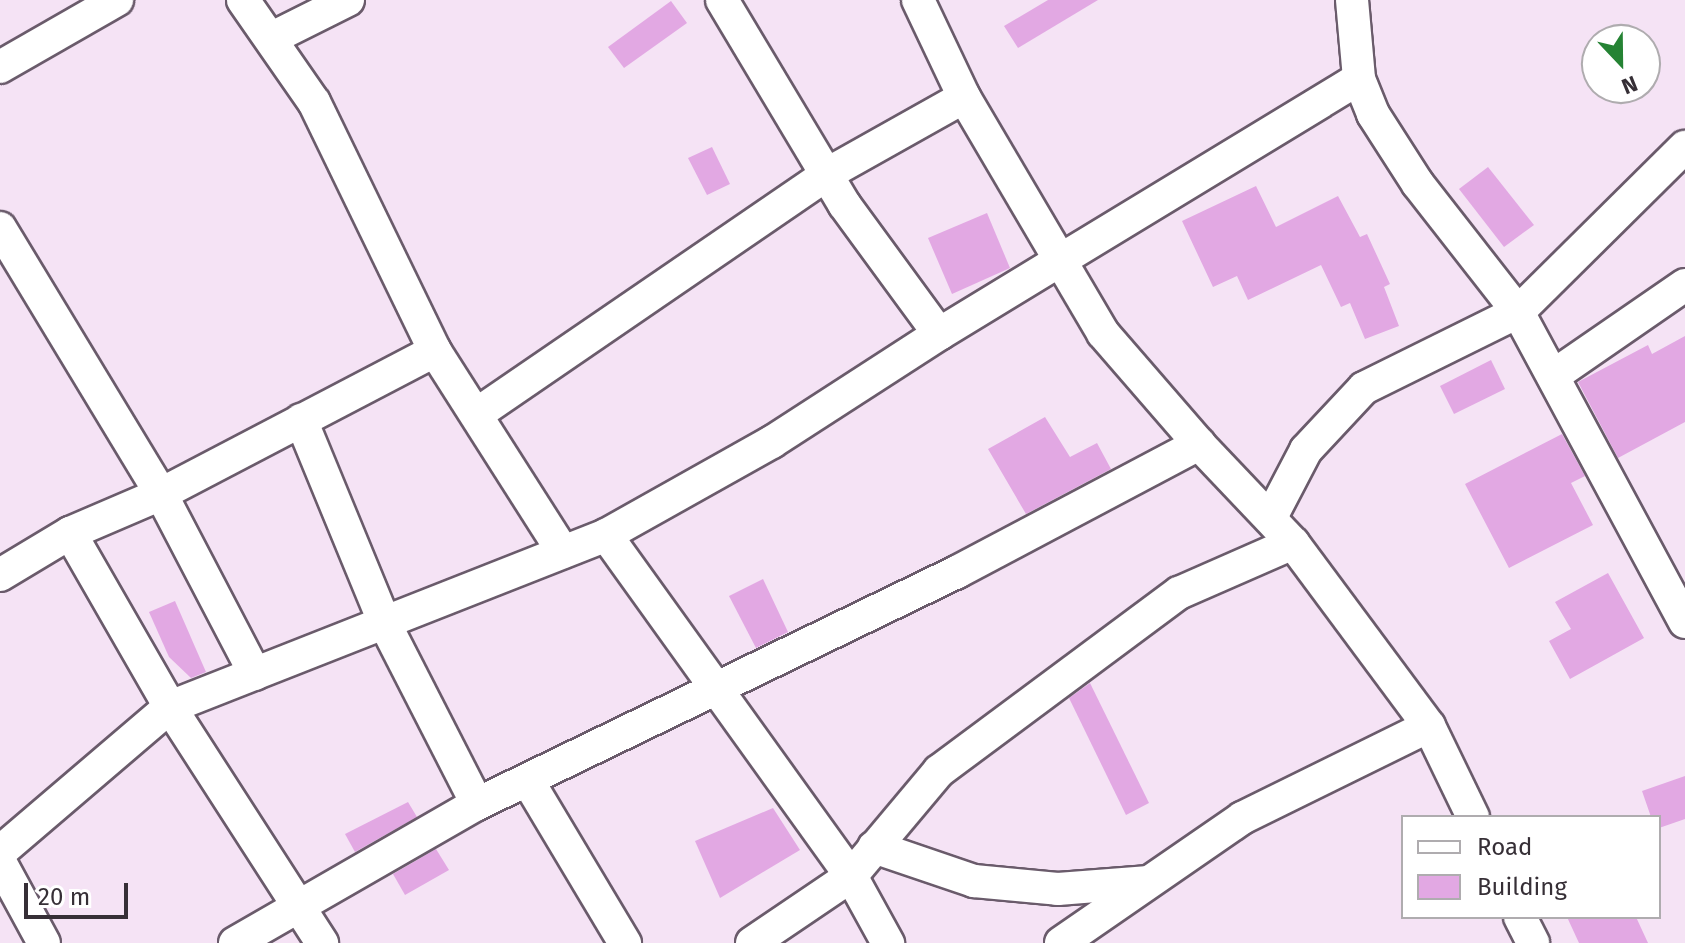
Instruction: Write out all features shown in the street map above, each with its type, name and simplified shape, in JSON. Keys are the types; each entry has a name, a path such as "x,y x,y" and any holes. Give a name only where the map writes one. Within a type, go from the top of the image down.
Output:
{"street":[{"path":"0,67 117,0"},
{"path":"243,0 314,102 435,351 563,552"},
{"path":"272,38 348,0"},
{"path":"722,0 827,174 939,334"},
{"path":"918,0 964,97 1103,333 1199,444 1293,543 1429,726 1472,815"},
{"path":"1352,0 1359,79 1373,114 1418,184 1518,312 1685,622"},
{"path":"0,852 170,707 606,535 772,442 1059,258 1359,79"},
{"path":"477,414 827,174 964,97"},
{"path":"1271,517 1306,450 1364,388 1518,312 1685,147"},
{"path":"0,228 161,494 255,674"},
{"path":"1553,376 1685,285"},
{"path":"0,575 70,533 161,494 435,351"},
{"path":"301,420 385,624 477,804"},
{"path":"235,943 477,804 715,691 1199,444"},
{"path":"70,533 170,707 322,943"},
{"path":"606,535 715,691 851,876 888,943"},
{"path":"752,943 851,876 939,771 1179,593 1293,543"},
{"path":"1061,943 1242,818 1429,726"},
{"path":"528,781 625,943"},
{"path":"874,847 974,881 1058,889 1146,882"},
{"path":"0,862 44,943"},
{"path":"1521,919 1533,943"}],"building":[{"path":"1048,0 1098,0 1018,48 1004,26"},
{"path":"671,1 687,23 624,68 608,47"},
{"path":"712,147 730,184 707,195 688,158"},
{"path":"1488,167 1534,225 1504,247 1459,189"},
{"path":"1256,186 1276,227 1338,196 1360,237 1367,234 1390,284 1384,287 1399,326 1365,339 1350,303 1341,307 1321,265 1248,300 1237,276 1213,287 1182,221"},
{"path":"987,213 1010,268 952,294 928,238"},
{"path":"1685,336 1685,422 1618,458 1578,382 1648,345 1652,354"},
{"path":"1491,360 1505,389 1454,414 1440,386"},
{"path":"1045,417 1070,457 1097,443 1111,469 1026,514 988,449"},
{"path":"1562,434 1585,476 1571,483 1593,525 1509,568 1465,484"},
{"path":"1608,573 1644,638 1570,679 1549,641 1571,629 1555,602"},
{"path":"763,579 788,632 756,648 729,596"},
{"path":"175,601 206,672 191,678 169,657 149,612"},
{"path":"1090,683 1149,803 1126,815 1069,698"},
{"path":"1685,776 1685,819 1661,827 1661,815 1650,815 1642,791"},
{"path":"408,802 417,817 355,852 345,834"},
{"path":"773,808 800,850 720,898 695,841"},
{"path":"436,849 449,870 405,895 393,874"},
{"path":"1568,919 1637,919 1648,943 1579,943"}]}
